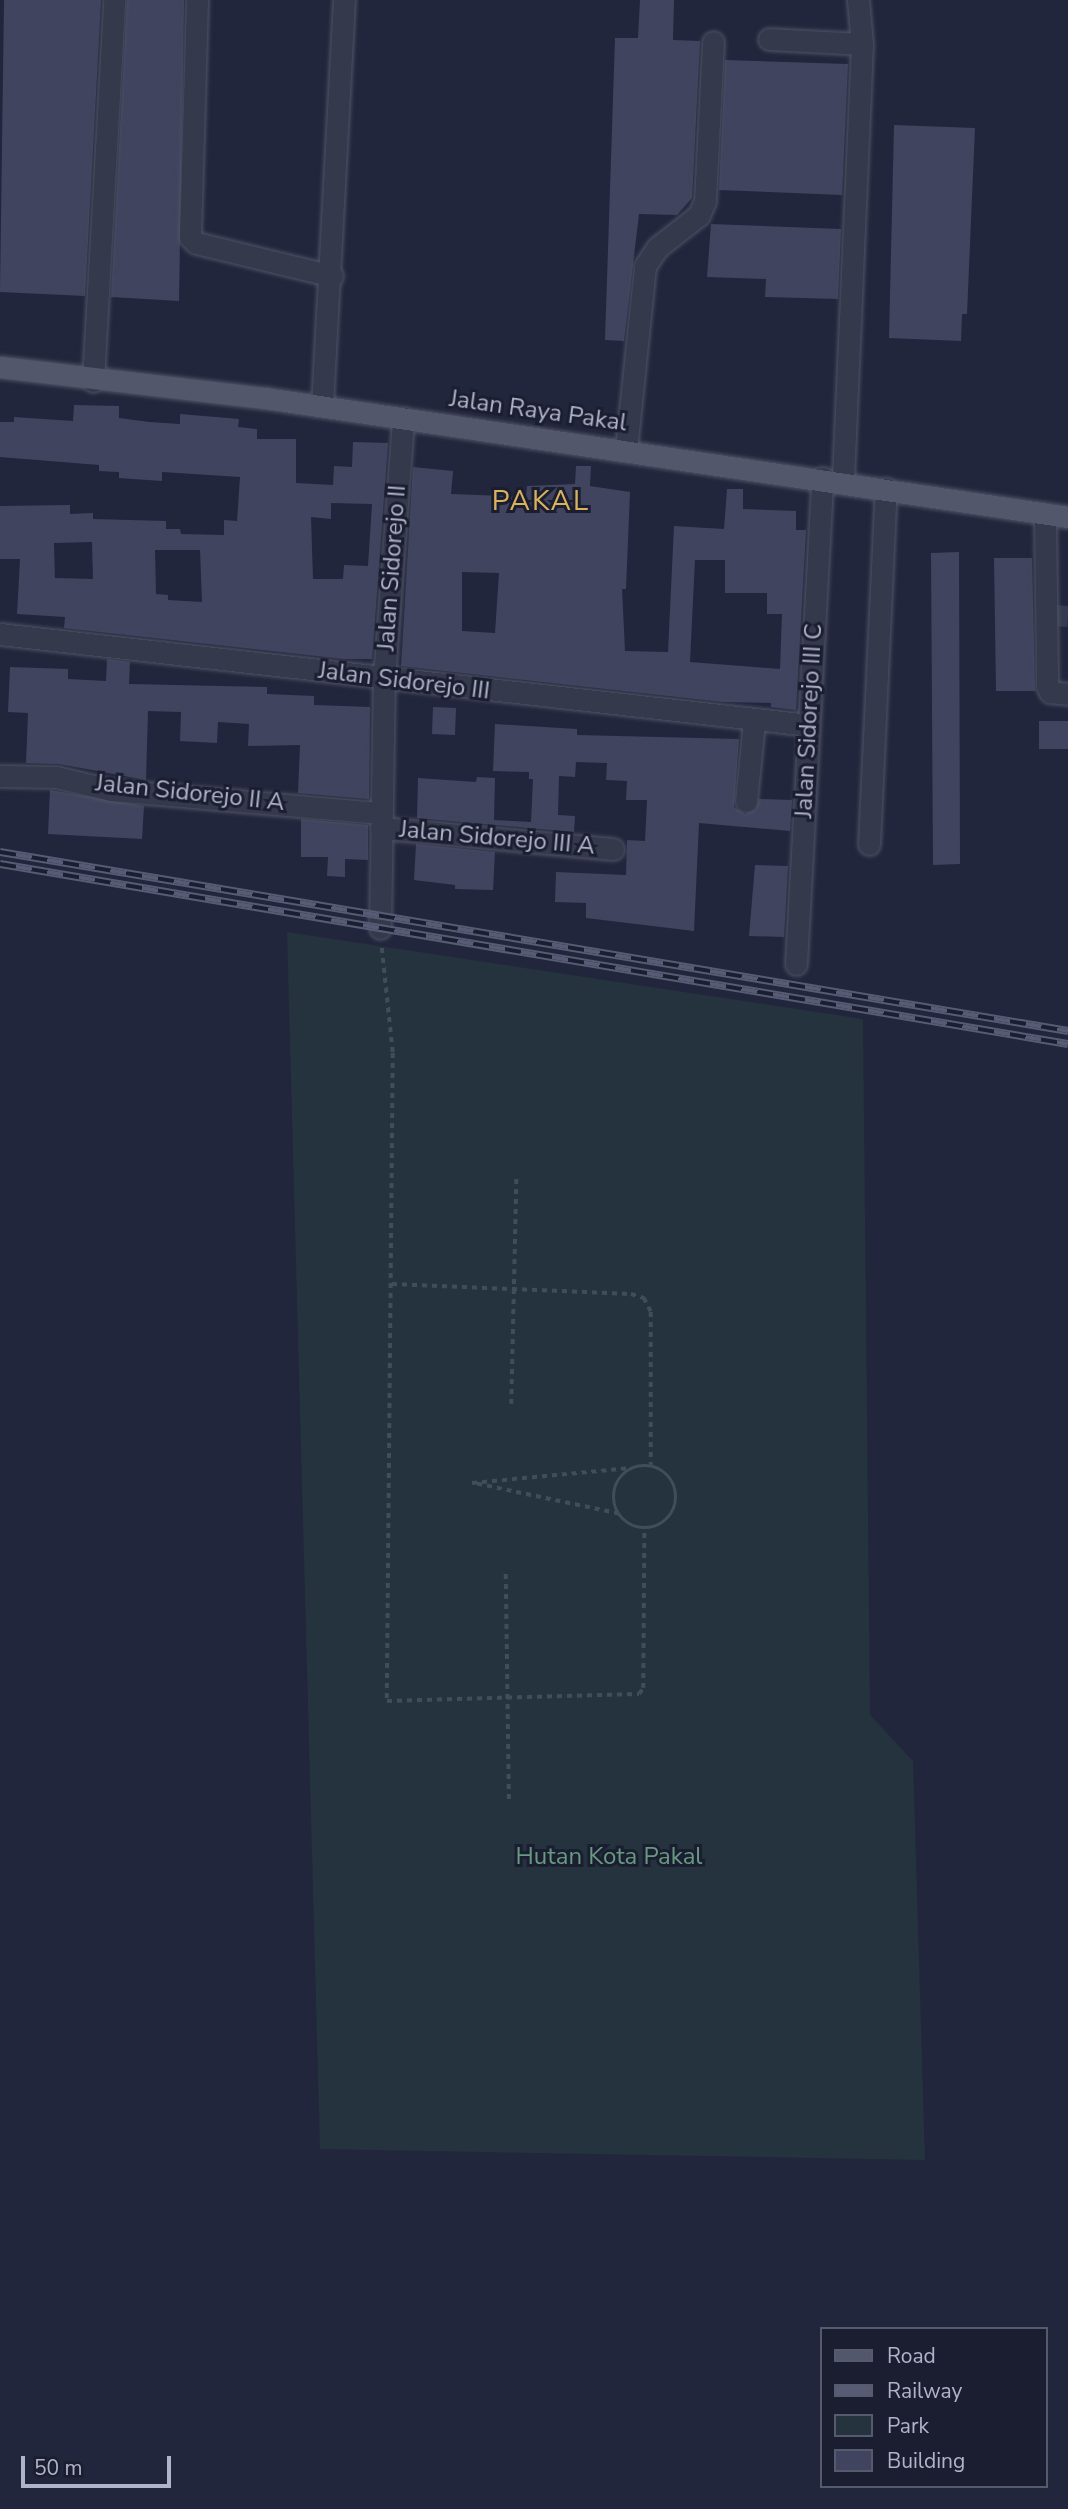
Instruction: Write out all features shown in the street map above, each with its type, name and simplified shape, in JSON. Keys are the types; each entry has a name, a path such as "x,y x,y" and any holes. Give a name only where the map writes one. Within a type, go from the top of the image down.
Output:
{"main road":[{"name":"Jalan Raya Pakal","path":"0,367 93,381 323,406 403,418 627,440 836,473 886,488 1068,517"}],"street":[{"path":"93,381 98,331 114,0"},
{"path":"197,0 190,237 195,243 332,276"},
{"path":"323,406 332,276 344,0"},
{"name":"Jalan Sidorejo III C","path":"796,964 809,725 836,473 845,422 862,44 858,0"},
{"path":"769,39 862,44"},
{"path":"627,440 645,266 658,247 699,215 705,201 713,42"},
{"name":"Jalan Sidorejo II","path":"380,928 384,680 403,418"},
{"path":"869,844 886,488"},
{"path":"1045,514 1050,609 1046,686 1050,692 1068,694"},
{"name":"Jalan Sidorejo III","path":"0,634 754,722 809,725"},
{"path":"746,801 754,722"},
{"name":"Jalan Sidorejo II A","path":"0,776 63,778 111,790 381,820"},
{"name":"Jalan Sidorejo III A","path":"381,820 613,849"}],"path":[{"path":"380,928 393,1054 387,1701 508,1700 639,1694 643,1688 644,1529"},
{"path":"512,1404 516,1175"},
{"path":"392,1284 631,1294 649,1303 651,1465"},
{"path":"651,1465 668,1474 677,1490 675,1510 662,1524 644,1529 619,1514 472,1483 631,1468 651,1465"},
{"path":"619,1514 614,1497 618,1480 631,1468"},
{"path":"506,1574 509,1802"}],"green space":[{"name":"Hutan Kota Pakal","path":"287,932 863,1019 870,1715 913,1761 925,2160 320,2149"}],"building":[{"path":"4,0 101,0 85,296 0,292"},
{"path":"127,0 184,0 179,301 111,297"},
{"path":"640,0 674,0 673,40 700,41 692,198 677,215 639,214 624,341 605,340 615,38 638,38"},
{"path":"725,60 848,64 842,195 719,190"},
{"path":"894,125 975,128 967,314 962,314 961,341 889,338"},
{"path":"711,224 841,229 838,299 765,297 766,279 707,277"},
{"path":"74,405 119,406 119,418 149,422 180,424 180,414 239,419 238,427 257,429 257,439 296,439 296,483 333,485 334,466 352,467 353,442 388,443 372,659 344,659 64,628 65,617 17,614 20,559 0,559 0,506 70,505 70,514 93,513 93,519 166,521 166,529 180,529 181,534 224,535 224,520 237,521 240,477 162,472 162,481 119,478 119,472 99,471 99,465 0,457 0,422 14,422 14,417 73,421","holes":["331,503 372,504 368,566 344,565 343,579 313,579 311,517 331,519","92,542 93,579 55,578 54,543","155,550 200,550 202,602 168,600 168,595 156,594"]},
{"path":"576,466 591,466 590,486 630,492 626,589 622,589 625,651 668,652 674,526 724,529 727,489 743,489 743,509 796,511 796,530 806,530 796,710 771,707 771,703 723,702 401,666 413,467 453,471 451,494 526,497 527,486 575,484","holes":["695,560 725,560 725,593 767,593 767,614 782,614 780,669 690,662","462,572 499,573 495,633 462,631"]},
{"path":"959,552 960,864 933,865 931,553"},
{"path":"994,558 1032,558 1035,691 996,691"},
{"path":"107,659 130,662 129,684 267,687 267,694 314,696 314,705 370,707 369,799 298,793 300,745 248,746 249,724 218,722 217,743 180,741 181,712 148,711 146,780 59,764 26,763 28,713 8,712 10,667 68,669 68,679 106,681"},
{"path":"433,707 456,708 455,735 432,734"},
{"path":"1039,721 1068,721 1068,749 1039,749"},
{"path":"495,724 577,729 577,735 739,739 734,807 745,814 756,809 759,799 792,800 790,831 699,823 694,931 586,918 586,903 555,902 556,872 626,875 627,840 645,841 647,800 626,800 627,781 606,780 607,763 576,762 575,777 559,776 558,815 575,816 574,832 417,818 418,778 476,782 477,777 495,778 494,820 531,822 533,779 529,779 529,772 493,771"},
{"path":"50,790 144,806 142,839 48,834"},
{"path":"301,819 368,825 368,860 345,859 345,877 327,876 328,857 301,857"},
{"path":"416,844 495,852 493,890 455,889 455,885 414,880"},
{"path":"755,865 788,866 784,937 749,936"}],"tunnel":[{"path":"1054,615 1068,616"}],"railway":[{"path":"0,852 1068,1031"},
{"path":"0,864 1068,1044"}],"district":[{"name":"PAKAL","path":"541,501"}]}
